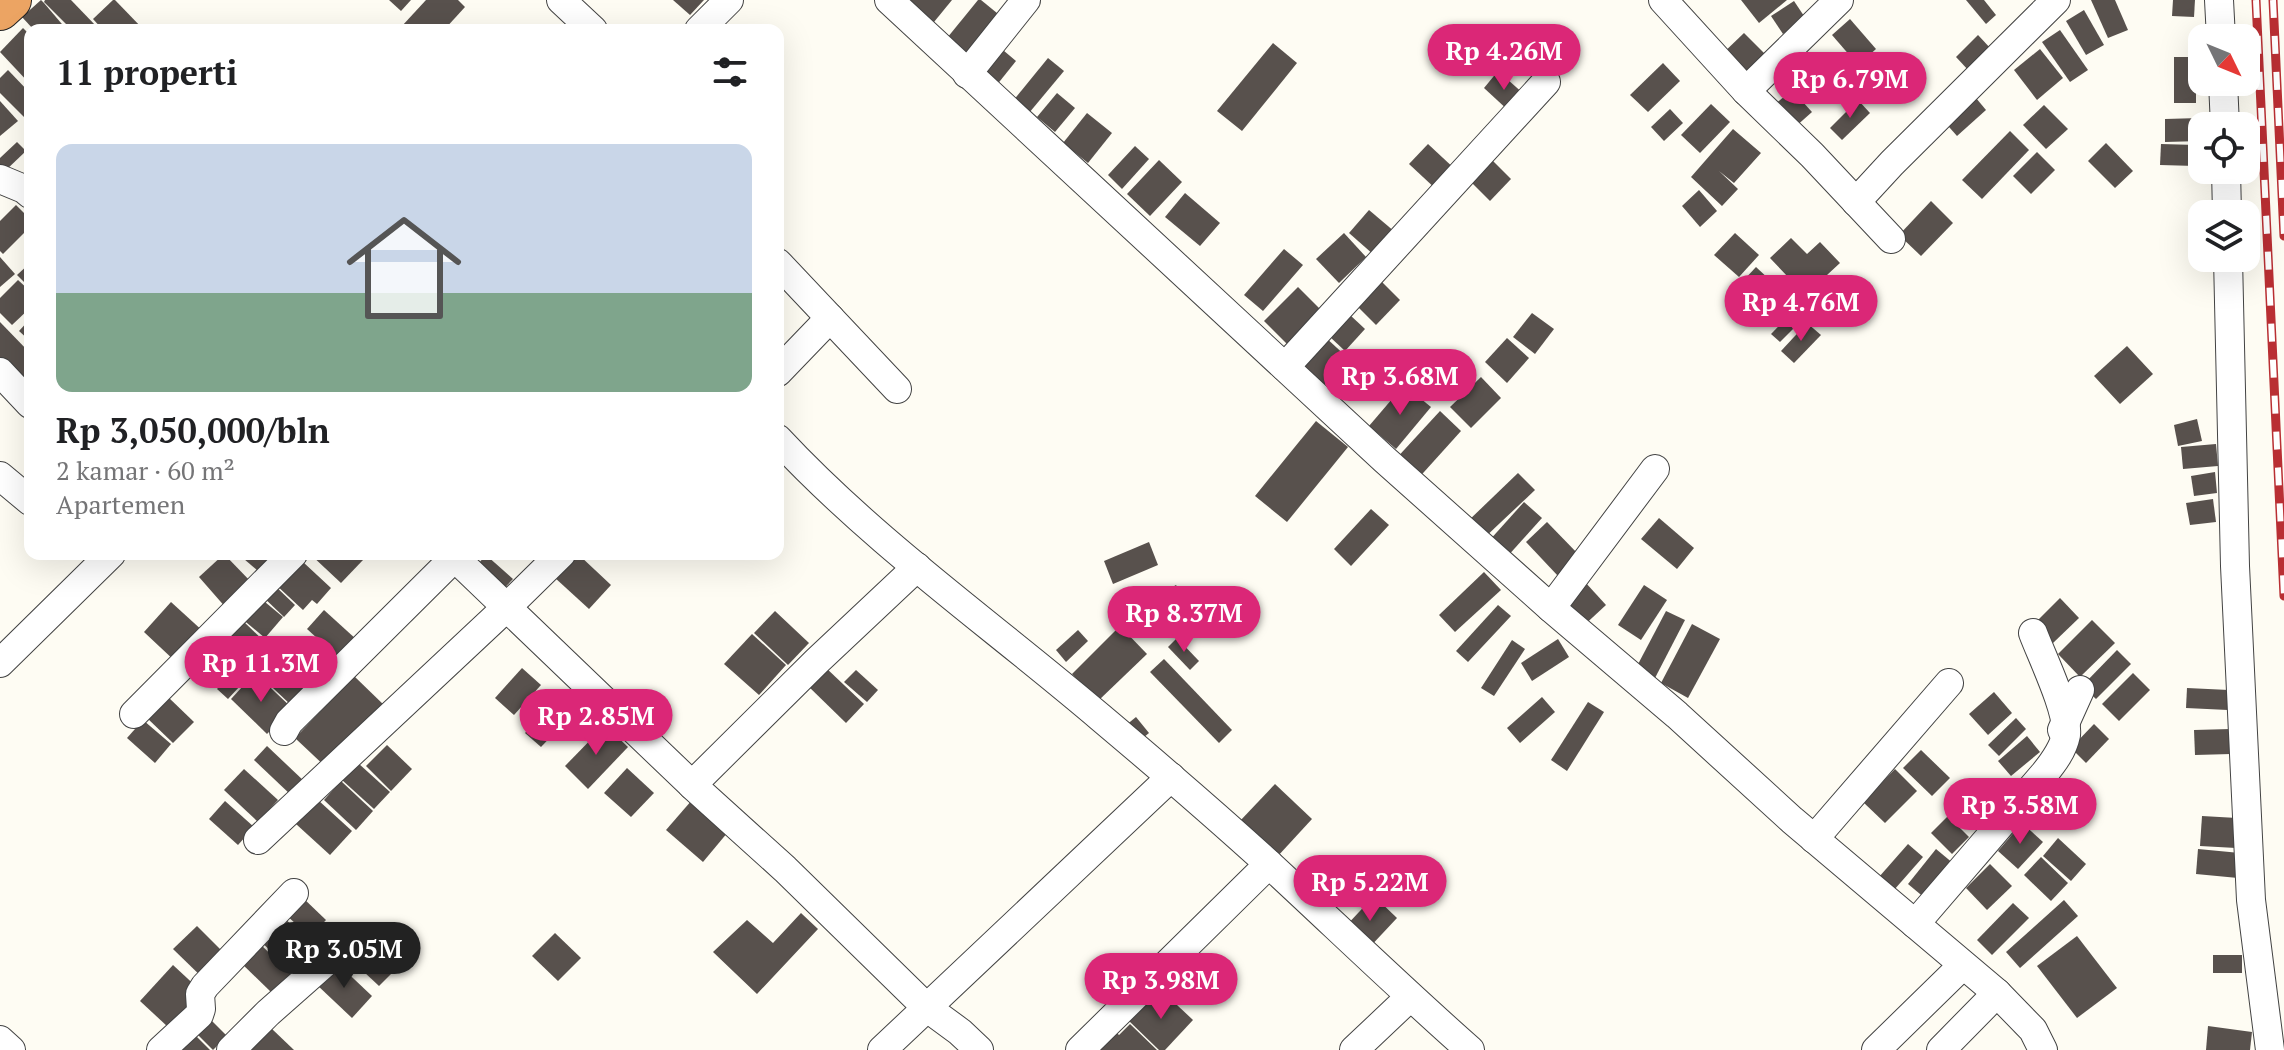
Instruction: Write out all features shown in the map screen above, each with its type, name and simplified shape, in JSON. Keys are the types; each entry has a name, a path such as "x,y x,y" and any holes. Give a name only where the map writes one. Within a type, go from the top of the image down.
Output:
{"highway":[{"path":"0,10 11,0"}],"street":[{"path":"561,0 587,24"},
{"path":"705,24 729,0"},
{"path":"889,0 1385,460 1814,839 1997,993 2033,1030 2043,1050"},
{"path":"967,74 1026,0"},
{"path":"1663,0 1746,91 1891,239"},
{"path":"1746,91 1839,0"},
{"path":"1856,202 2056,0"},
{"path":"2219,0 2220,24"},
{"path":"1285,367 1546,82"},
{"path":"0,179 24,189"},
{"path":"784,269 897,389"},
{"path":"2228,272 2235,566 2251,900 2270,1050"},
{"path":"784,366 830,318"},
{"path":"0,372 24,398"},
{"path":"784,445 917,567 1031,658 1171,777 1470,1050"},
{"path":"1551,608 1655,469"},
{"path":"0,476 24,496"},
{"path":"0,663 105,560"},
{"path":"134,714 287,560"},
{"path":"284,731 289,722 449,560"},
{"path":"457,560 692,785 785,869 926,1007 979,1050"},
{"path":"258,840 555,560"},
{"path":"692,785 917,567"},
{"path":"1915,924 2044,774 2066,737 2065,717 2033,633"},
{"path":"1814,839 1949,683"},
{"path":"1915,924 2030,786 2054,748 2080,690"},
{"path":"882,1050 1171,777"},
{"path":"1080,1050 1269,864"},
{"path":"161,1050 199,1015 202,1005 200,994 205,986 294,893"},
{"path":"231,1050 336,953"},
{"path":"1876,1050 1963,965"},
{"path":"1941,1050 1997,993"},
{"path":"1354,1050 1410,997"},
{"path":"0,1040 11,1050"}],"building":[{"path":"41,0 62,24 28,24 22,17"},
{"path":"71,0 94,24 66,24 44,2"},
{"path":"115,0 138,24 98,24 93,19"},
{"path":"389,0 411,0 401,11"},
{"path":"426,0 458,0 465,7 449,24 404,24"},
{"path":"673,0 704,0 690,15"},
{"path":"952,0 934,22 909,2"},
{"path":"978,0 1008,22 972,66 943,43"},
{"path":"1741,0 1787,0 1759,23"},
{"path":"1966,0 1984,0 1996,15 1986,24"},
{"path":"2091,0 2115,0 2128,30 2108,38"},
{"path":"2173,0 2195,0 2194,17 2172,16"},
{"path":"1794,1 1806,19 1783,34 1771,16"},
{"path":"2084,10 2104,45 2086,55 2066,21"},
{"path":"1850,19 1876,49 1858,65 1832,35"},
{"path":"24,29 24,78 0,52"},
{"path":"2060,30 2088,70 2070,82 2042,42"},
{"path":"1554,33 1571,50 1548,74 1531,58"},
{"path":"1744,33 1765,54 1740,79 1719,57"},
{"path":"1978,35 1992,50 1970,72 1956,57"},
{"path":"1273,43 1297,63 1242,131 1217,111"},
{"path":"997,45 1016,61 996,86 976,70"},
{"path":"2040,49 2063,78 2037,100 2014,70"},
{"path":"2174,57 2188,57 2188,96 2196,96 2196,103 2174,103"},
{"path":"1048,58 1064,71 1029,113 1013,101"},
{"path":"1663,63 1680,81 1648,112 1630,95"},
{"path":"8,70 24,87 24,117 0,93 0,78"},
{"path":"1498,71 1525,95 1510,112 1484,88"},
{"path":"1792,90 1812,112 1794,128 1774,105"},
{"path":"1971,92 1986,110 1957,136 1942,119"},
{"path":"1057,93 1075,108 1055,132 1037,117"},
{"path":"1858,100 1870,113 1842,140 1830,128"},
{"path":"0,101 18,121 0,136"},
{"path":"1711,104 1730,122 1700,153 1681,135"},
{"path":"2044,105 2068,129 2046,149 2023,125"},
{"path":"1670,109 1683,123 1664,141 1651,127"},
{"path":"1087,113 1112,133 1088,163 1063,143"},
{"path":"2188,118 2188,141 2165,142 2165,119"},
{"path":"1733,129 1761,153 1734,183 1719,171 1738,189 1722,206 1691,177"},
{"path":"2010,131 2029,150 1982,199 1962,180"},
{"path":"17,142 24,149 24,153 4,172 0,167 0,158"},
{"path":"2106,143 2133,171 2115,188 2088,161"},
{"path":"1428,144 1457,171 1438,191 1409,164"},
{"path":"2161,144 2188,145 2188,166 2160,165"},
{"path":"1135,146 1149,159 1122,189 1108,175"},
{"path":"2037,152 2055,170 2031,194 2013,176"},
{"path":"1159,160 1182,182 1150,216 1127,194"},
{"path":"1492,160 1511,179 1490,201 1471,182"},
{"path":"1699,190 1717,211 1700,227 1682,206"},
{"path":"1185,193 1220,223 1200,246 1165,217"},
{"path":"1931,201 1953,223 1921,256 1899,235"},
{"path":"16,205 24,213 24,233 3,254 0,251 0,221"},
{"path":"1369,210 1395,232 1374,255 1349,233"},
{"path":"1344,233 1366,257 1339,283 1316,259"},
{"path":"1735,233 1759,255 1739,277 1714,255"},
{"path":"1791,238 1807,254 1820,242 1840,263 1809,299 1770,258"},
{"path":"1284,249 1303,265 1263,311 1244,295"},
{"path":"0,257 15,274 0,287"},
{"path":"1756,267 1771,281 1745,309 1730,295"},
{"path":"24,269 24,282 17,275"},
{"path":"1378,278 1400,300 1376,325 1354,303"},
{"path":"18,280 24,286 24,314 12,325 0,313 0,298"},
{"path":"1779,286 1795,301 1770,327 1754,312"},
{"path":"1298,287 1321,310 1287,344 1264,321"},
{"path":"1801,303 1810,312 1780,342 1771,334"},
{"path":"1532,313 1554,329 1535,354 1513,337"},
{"path":"1349,314 1365,329 1345,351 1329,336"},
{"path":"0,322 24,347 24,377 17,383 0,365"},
{"path":"1807,323 1821,335 1794,363 1781,351"},
{"path":"1324,336 1349,359 1320,390 1296,367"},
{"path":"1507,338 1529,358 1507,383 1485,362"},
{"path":"2127,346 2153,374 2120,404 2094,376"},
{"path":"1481,377 1501,398 1471,428 1450,407"},
{"path":"1404,385 1431,407 1396,449 1369,426"},
{"path":"1440,411 1461,431 1415,482 1393,462"},
{"path":"2197,419 2202,441 2178,446 2174,425"},
{"path":"1316,421 1348,447 1287,522 1255,496"},
{"path":"2216,444 2218,466 2183,469 2181,447"},
{"path":"2215,472 2217,493 2194,496 2191,476"},
{"path":"1518,473 1535,490 1482,540 1466,523"},
{"path":"2213,499 2216,522 2190,525 2186,503"},
{"path":"1524,502 1542,518 1506,558 1488,542"},
{"path":"1371,509 1389,525 1351,566 1334,549"},
{"path":"1659,518 1694,548 1677,569 1641,539"},
{"path":"1547,522 1580,556 1558,576 1526,542"},
{"path":"1149,542 1158,565 1113,584 1104,561"},
{"path":"217,560 230,560 254,585 227,609 199,577"},
{"path":"245,560 281,560 265,577"},
{"path":"316,560 363,560 341,583"},
{"path":"482,560 492,560 513,579 497,596 471,572"},
{"path":"570,560 584,560 611,585 589,609 554,577"},
{"path":"303,562 331,588 317,604 312,600 303,610 274,583 283,574 288,579"},
{"path":"1484,572 1501,590 1455,632 1439,615"},
{"path":"271,582 295,605 284,617 260,594"},
{"path":"1585,582 1606,605 1579,630 1558,607"},
{"path":"1176,585 1182,595 1142,617 1137,607"},
{"path":"1644,585 1667,600 1641,640 1618,625"},
{"path":"259,597 283,617 265,638 241,618"},
{"path":"2060,598 2079,618 2053,643 2034,624"},
{"path":"171,602 205,633 177,663 144,632"},
{"path":"1498,605 1511,616 1468,662 1456,651"},
{"path":"324,610 357,640 340,659 307,629"},
{"path":"775,611 809,643 788,665 754,633"},
{"path":"1666,611 1685,620 1655,678 1636,668"},
{"path":"240,618 273,650 255,668 223,636"},
{"path":"2092,620 2115,643 2080,677 2058,654"},
{"path":"1692,624 1720,639 1688,698 1661,683"},
{"path":"1120,626 1147,654 1098,701 1072,674"},
{"path":"1078,630 1088,641 1066,662 1056,650"},
{"path":"752,634 786,665 759,695 724,664"},
{"path":"1177,638 1199,661 1190,670 1168,647"},
{"path":"1558,639 1569,657 1532,681 1521,663"},
{"path":"1512,640 1525,649 1494,696 1481,688"},
{"path":"221,643 252,673 228,699 217,689 225,680 204,661"},
{"path":"279,649 314,683 292,706 256,672"},
{"path":"2117,650 2131,664 2096,699 2082,686"},
{"path":"1164,659 1232,730 1219,743 1150,672"},
{"path":"824,666 864,704 846,723 807,685"},
{"path":"522,668 541,685 514,715 495,698"},
{"path":"856,670 878,690 867,702 844,682"},
{"path":"255,673 292,708 267,734 231,699"},
{"path":"2133,673 2150,690 2119,721 2102,704"},
{"path":"354,676 387,708 329,770 295,738"},
{"path":"2187,688 2229,690 2228,710 2186,708"},
{"path":"564,692 579,707 541,747 525,733"},
{"path":"1994,692 2012,713 1988,735 1969,714"},
{"path":"167,696 194,722 173,743 146,717"},
{"path":"1542,697 1555,712 1520,743 1507,728"},
{"path":"1588,702 1604,712 1567,771 1551,760"},
{"path":"1136,717 1149,733 1138,742 1125,726"},
{"path":"2016,718 2026,729 1999,756 1988,745"},
{"path":"143,720 171,744 155,763 127,738"},
{"path":"2094,724 2109,739 2086,763 2071,748"},
{"path":"605,725 628,747 588,789 565,766"},
{"path":"2230,729 2231,754 2195,755 2194,730"},
{"path":"2027,736 2040,752 2011,776 1998,761"},
{"path":"387,745 412,769 391,791 366,766"},
{"path":"267,746 305,782 292,796 254,760"},
{"path":"1921,750 1950,778 1932,796 1903,768"},
{"path":"358,763 390,792 374,809 342,780"},
{"path":"627,768 654,793 631,817 604,793"},
{"path":"244,769 278,800 258,822 224,790"},
{"path":"1895,769 1917,791 1885,823 1863,802"},
{"path":"341,781 373,811 356,830 324,800"},
{"path":"1275,784 1312,819 1277,857 1239,822"},
{"path":"318,800 352,831 330,855 296,824"},
{"path":"692,800 728,832 703,862 666,830"},
{"path":"225,801 254,827 238,845 209,819"},
{"path":"1948,816 1969,837 1952,854 1931,833"},
{"path":"2202,816 2237,818 2236,848 2200,846"},
{"path":"2022,823 2043,842 2018,869 1998,851"},
{"path":"2058,838 2086,864 2071,881 2043,856"},
{"path":"1908,844 1923,857 1894,890 1879,877"},
{"path":"1936,849 1954,864 1926,899 1908,884"},
{"path":"2198,849 2240,853 2238,878 2196,874"},
{"path":"2041,857 2068,883 2051,901 2024,875"},
{"path":"1990,864 2012,886 1987,910 1966,888"},
{"path":"301,896 326,920 310,937 284,913"},
{"path":"1374,896 1397,918 1367,950 1344,928"},
{"path":"2064,900 2078,916 2020,968 2006,952"},
{"path":"2013,903 2029,918 1992,955 1977,940"},
{"path":"801,913 818,929 757,994 713,952 747,920 773,943"},
{"path":"282,916 313,945 290,969 259,940"},
{"path":"197,926 231,960 208,983 173,949"},
{"path":"555,933 581,958 558,981 532,956"},
{"path":"2077,936 2117,988 2077,1018 2037,966"},
{"path":"257,941 291,974 272,993 238,960"},
{"path":"360,942 393,972 379,986 347,956"},
{"path":"2213,955 2242,955 2242,973 2213,973"},
{"path":"336,962 372,996 352,1018 316,984"},
{"path":"173,965 201,991 168,1027 140,1001"},
{"path":"1160,989 1193,1020 1165,1050 1159,1050 1129,1021"},
{"path":"210,1019 227,1036 213,1050 196,1033"},
{"path":"1130,1024 1157,1050 1093,1050 1113,1029 1119,1035"},
{"path":"2208,1026 2252,1032 2250,1050 2206,1050"},
{"path":"271,1028 294,1050 250,1050"},
{"path":"194,1034 210,1050 179,1050"}],"railway":[{"path":"2256,0 2284,596"},
{"path":"2273,0 2284,236"}]}
